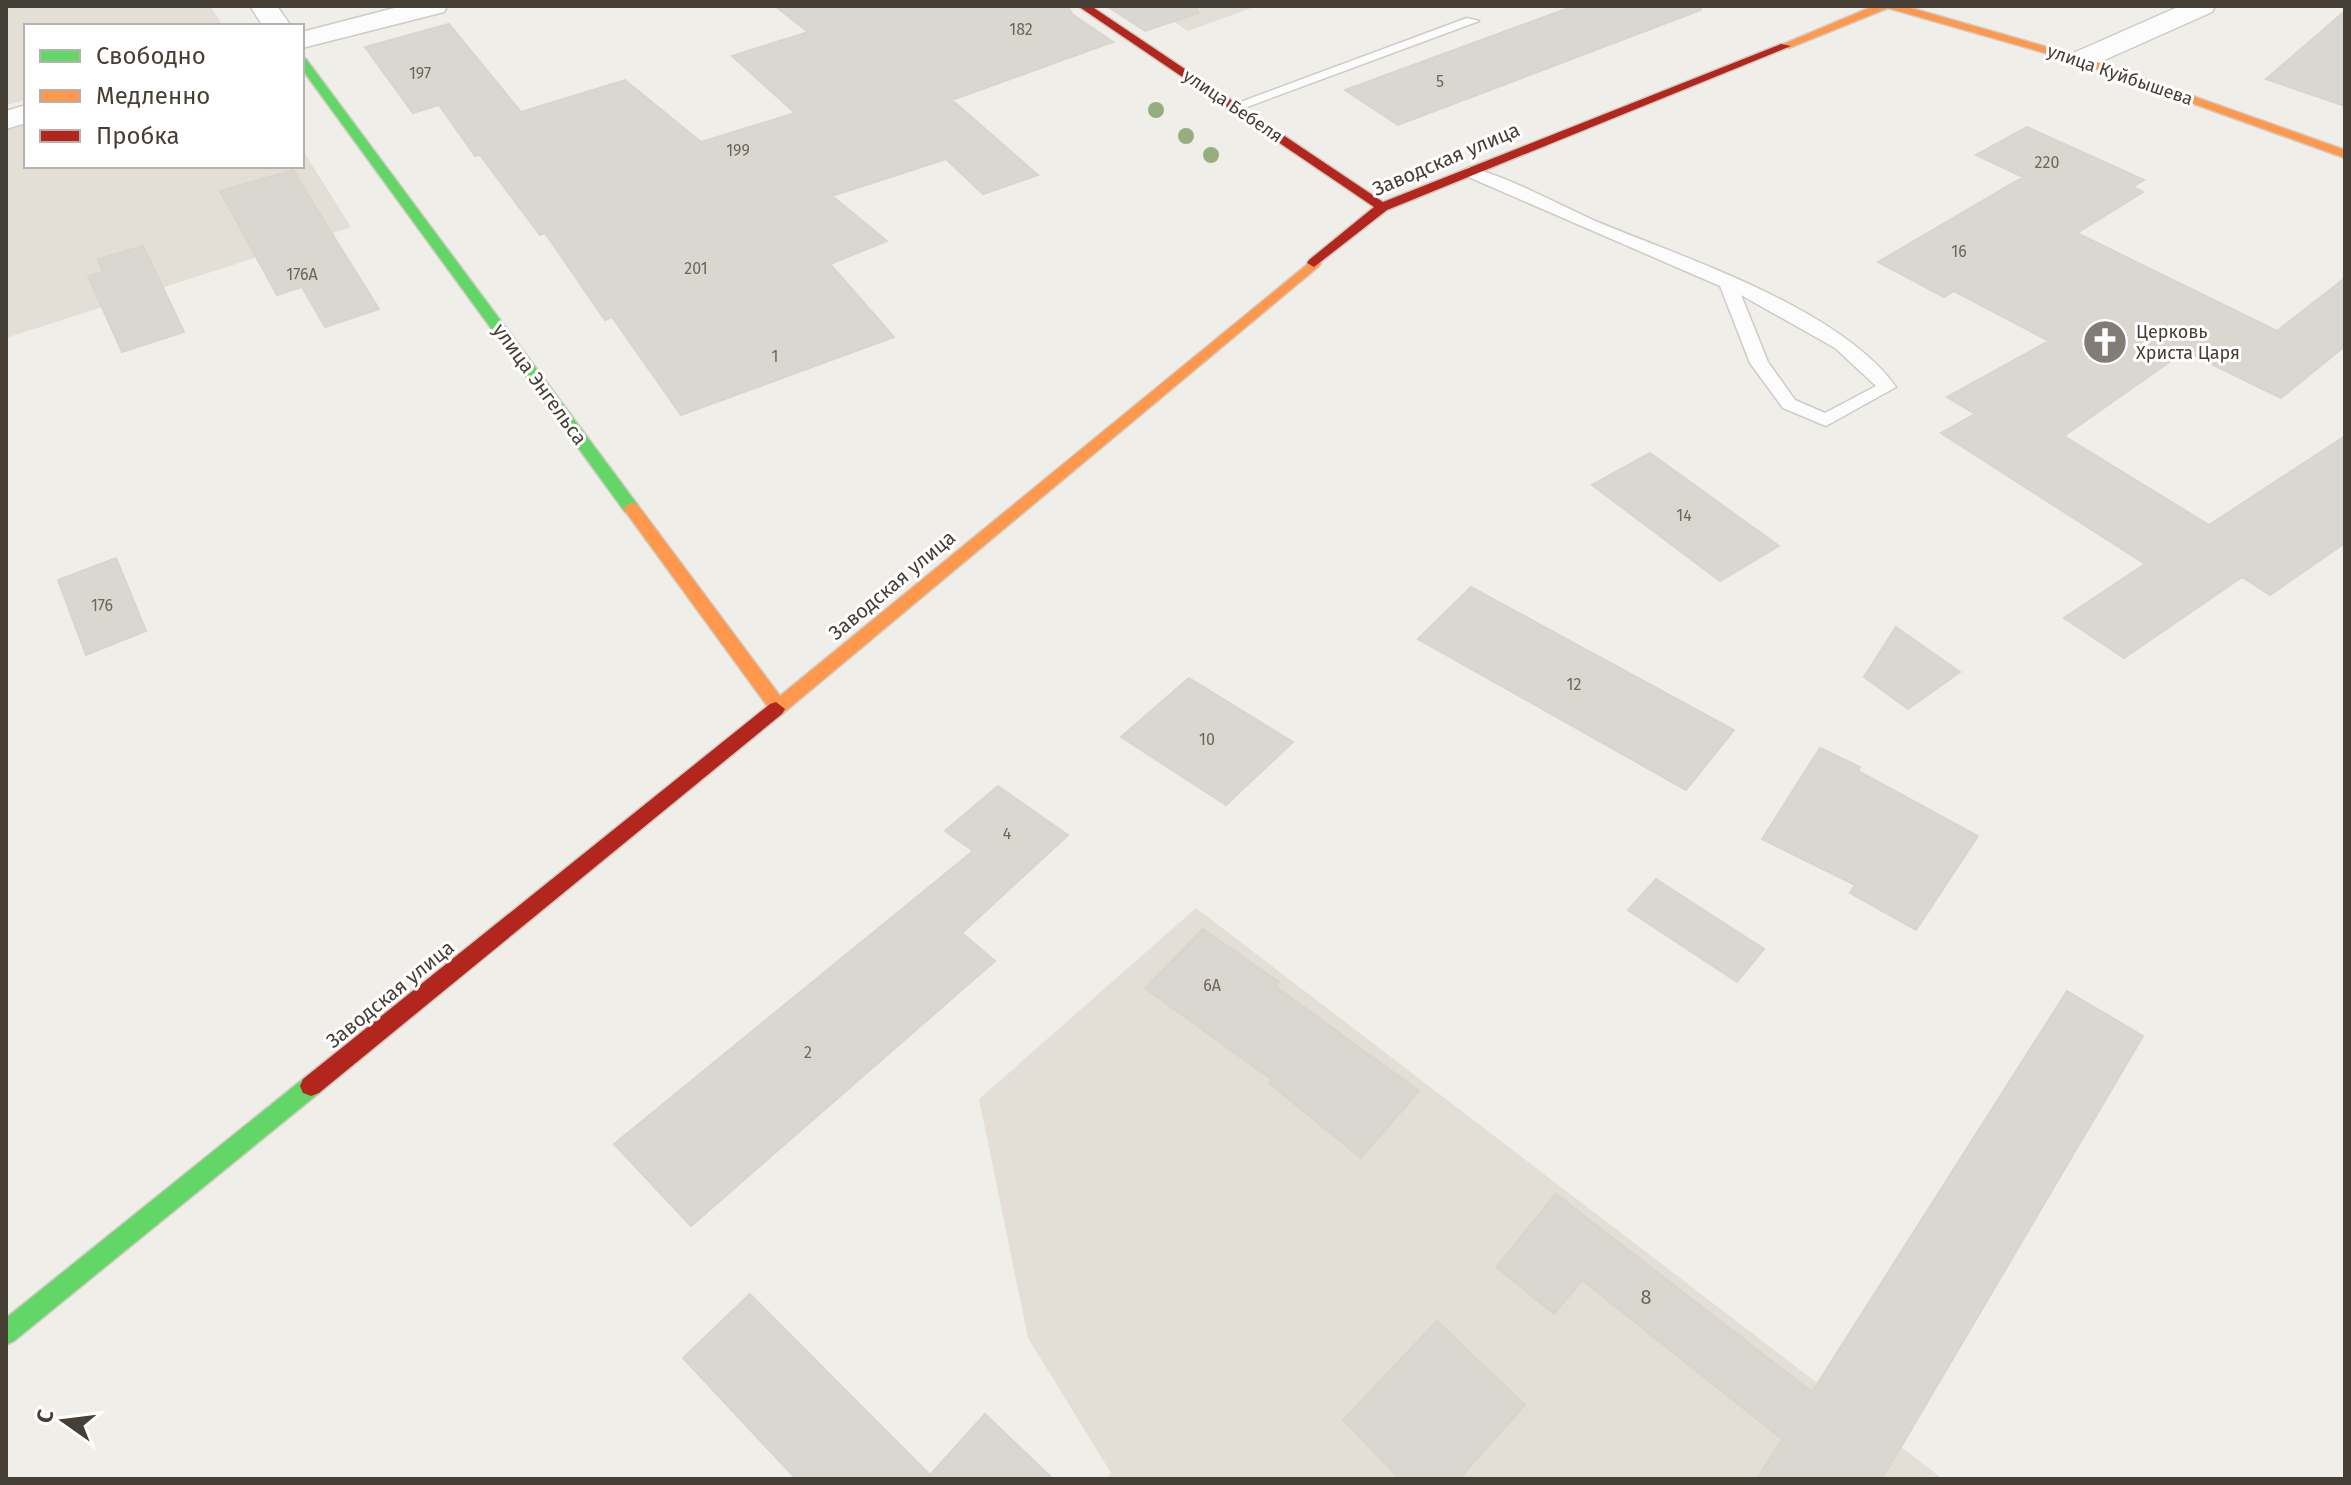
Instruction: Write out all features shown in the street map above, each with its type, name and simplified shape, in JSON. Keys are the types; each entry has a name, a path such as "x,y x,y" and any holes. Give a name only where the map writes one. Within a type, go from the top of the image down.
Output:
{"street":[{"path":"263,6 276,24"},
{"path":"304,39 434,6"},
{"name":"улица Бебеля","path":"1084,6 1382,207"},
{"name":"Заводская улица","path":"6,1333 778,707 1382,207 1884,6"},
{"name":"улица Куйбышева","path":"1892,6 2081,60 2345,154"},
{"path":"2081,60 2202,6"},
{"name":"улица Энгельса","path":"304,64 778,707"}],"lane":[{"path":"1234,107 1472,21"},
{"path":"1469,172 1728,284 1838,340 1872,367 1887,387 1826,420 1789,404 1759,363 1728,284"}],"shaded area":[{"path":"6,6 210,6 222,24 24,24 24,100 6,105"},
{"path":"1150,6 1257,6 1188,31"},
{"path":"24,126 24,168 304,168 304,152 351,227 6,338 6,130"},
{"path":"1196,908 1943,1479 1106,1479 1111,1473 1028,1338 979,1099"}],"building":[{"path":"775,6 1068,6 1072,14 1113,42 952,100 1038,175 983,194 946,159 832,196 887,241 830,264 894,337 681,415 612,317 605,320 545,233 540,235 480,155 475,156 439,105 413,113 365,47 449,24 521,112 625,80 701,142 795,113 732,56 808,32"},
{"path":"1107,6 1196,6 1198,13 1145,31"},
{"path":"1574,6 1700,6 1701,10 1398,125 1345,90"},
{"path":"2345,11 2345,106 2266,79"},
{"path":"2027,127 2144,180 2133,187 2143,192 2077,233 2277,331 2345,278 2345,346 2281,398 2185,351 2064,436 2209,525 2345,436 2345,543 2270,595 2242,577 2124,658 2064,618 2145,564 1941,433 1975,414 1947,397 2049,341 1954,291 1944,297 1878,262 2023,177 1976,155"},
{"path":"293,170 379,309 325,327 302,287 277,295 220,191"},
{"path":"143,246 184,332 122,352 88,276 103,272 98,259"},
{"path":"1650,453 1779,546 1720,581 1592,485"},
{"path":"116,558 146,631 86,655 58,580"},
{"path":"1471,587 1734,730 1686,790 1418,639"},
{"path":"1896,627 1960,672 1908,709 1864,677"},
{"path":"1189,678 1293,742 1226,805 1121,737"},
{"path":"1820,748 1860,767 1858,771 1978,836 1916,930 1850,893 1855,885 1762,839"},
{"path":"998,786 1068,835 962,933 995,961 691,1226 614,1144 973,851 945,831"},
{"path":"1656,879 1764,949 1737,982 1628,910"},
{"path":"1203,929 1279,982 1275,986 1419,1091 1361,1158 1269,1083 1272,1080 1145,988"},
{"path":"2067,991 2143,1036 1882,1479 1757,1479 1782,1439 1582,1280 1554,1314 1496,1267 1556,1194 1812,1392"},
{"path":"750,1294 930,1475 985,1414 1053,1479 796,1479 683,1358"},
{"path":"1437,1321 1525,1405 1459,1479 1400,1479 1343,1420"}],"traffic: fast":[{"path":"304,64 631,508"},
{"path":"6,1333 311,1086"}],"traffic: slow":[{"path":"1785,46 1884,6"},
{"path":"1892,6 2081,60 2345,154"},
{"path":"776,709 1314,263"},
{"path":"631,508 778,707"}],"traffic: jam":[{"path":"1084,6 1382,207"},
{"path":"1314,263 1382,207 1785,46"},
{"path":"311,1086 776,709"}],"place":[{"name":"Церковь Христа Царя","path":"2105,342"}]}
